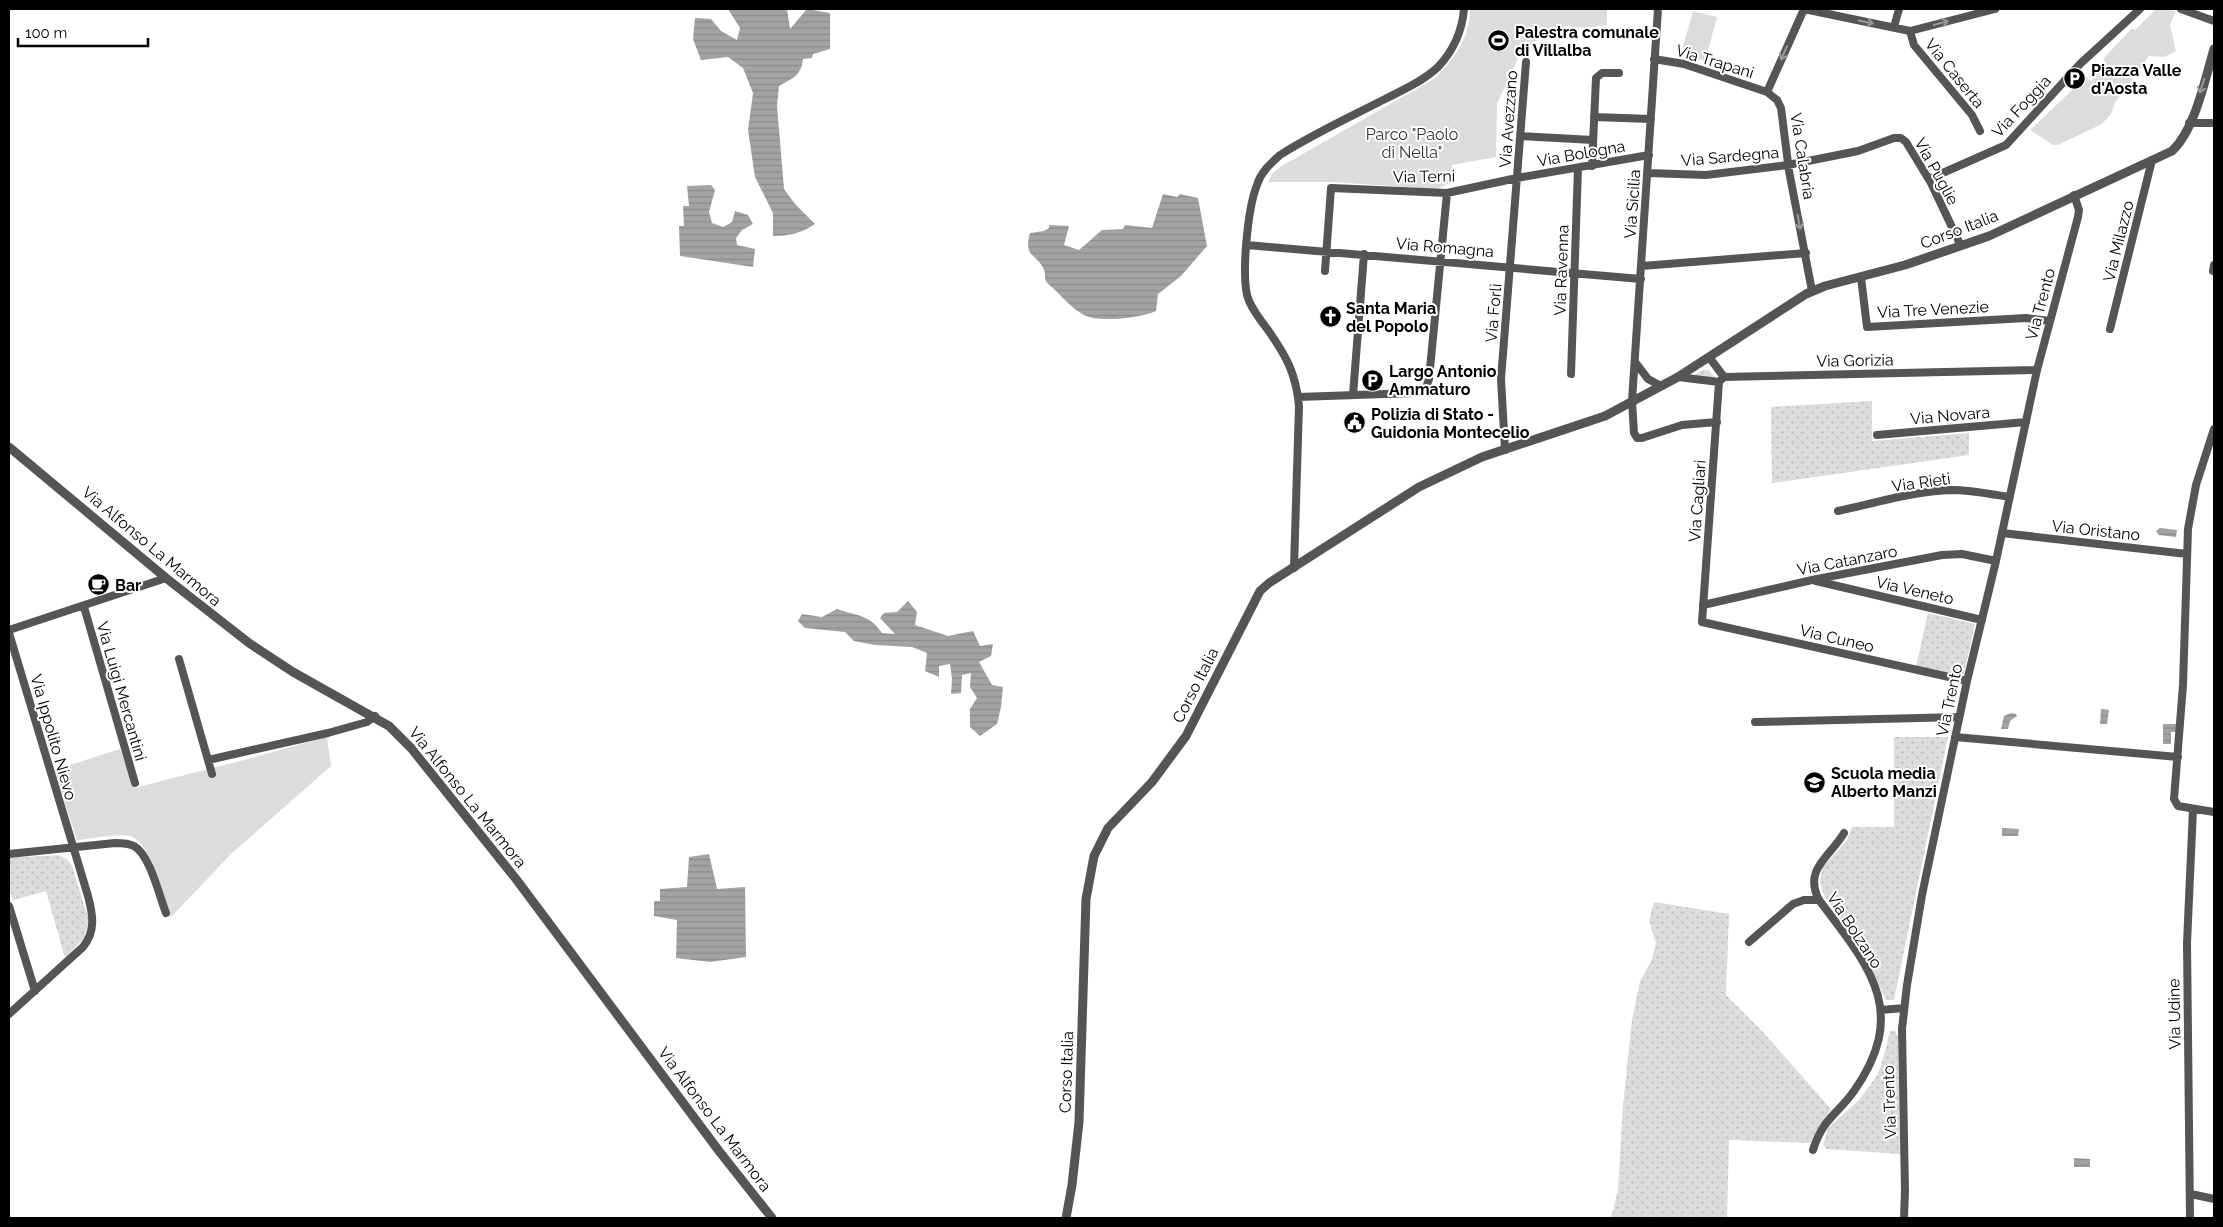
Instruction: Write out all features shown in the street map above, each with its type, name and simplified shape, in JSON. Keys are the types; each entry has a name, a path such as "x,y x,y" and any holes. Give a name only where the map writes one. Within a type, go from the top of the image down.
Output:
{"street":[{"path":"1294,568 1300,424 1298,397 1294,375 1287,359 1254,311 1248,297 1245,278 1247,245 1256,188 1268,166 1291,148 1407,88 1430,73 1446,58 1456,41 1462,28 1464,9"},
{"name":"Via Sicilia","path":"1658,9 1632,401 1634,433 1639,438 1682,425 1716,422"},
{"path":"1767,92 1804,9 1910,31 1995,9"},
{"path":"1894,27 1899,9"},
{"name":"Via Foggia","path":"1929,179 2006,145 2085,58 2140,9"},
{"path":"2181,9 2214,21"},
{"name":"Via Caserta","path":"1910,31 1914,45 1972,115 1980,131"},
{"name":"Corso Italia","path":"1066,1218 1079,1122 1086,899 1094,856 1108,828 1157,776 1186,736 1258,594 1266,585 1408,493 1458,468 1505,450 1588,423 1632,401 1678,377 1812,291 1989,236 2172,151 2177,146 2190,123 2214,49"},
{"name":"Via Trapani","path":"1654,59 1684,64 1767,92"},
{"name":"Via Avezzano","path":"1518,178 1526,62"},
{"path":"1592,166 1597,76 1604,72 1618,73"},
{"name":"Via Calabria","path":"1767,92 1780,105 1788,165 1812,291"},
{"path":"1594,117 1651,120"},
{"path":"2190,123 2214,123"},
{"path":"1521,136 1593,140"},
{"name":"Via Sardegna","path":"1648,173 1706,175 1788,165 1858,151 1894,138 1901,138"},
{"name":"Via Puglie","path":"1901,138 1906,142 1929,179 1961,246"},
{"name":"Via Bologna","path":"1518,178 1649,156"},
{"name":"Via Milazzo","path":"2110,329 2152,160"},
{"name":"Via Ravenna","path":"1571,374 1578,168"},
{"name":"Via Terni","path":"1326,250 1330,188 1447,193 1518,178"},
{"name":"Via Forlì","path":"1505,450 1501,379 1518,178"},
{"path":"1298,397 1418,393 1426,388 1429,379 1447,193"},
{"name":"Via Trento","path":"1904,1218 1902,1060 1904,1008 1922,895 1959,717 1996,561 2008,497 2037,370 2079,214 2074,195"},
{"name":"Via Romagna","path":"1247,245 1326,250 1641,279"},
{"path":"1325,272 1326,250"},
{"path":"1353,395 1364,254"},
{"path":"1642,266 1806,254"},
{"name":"Via Tre Venezie","path":"1861,277 1867,326 2026,318 2050,321"},
{"path":"1709,357 1722,380"},
{"path":"1635,362 1648,379 1661,386"},
{"name":"Via Gorizia","path":"1678,377 1722,380 2037,370"},
{"name":"Via Cagliari","path":"1702,622 1716,422 1722,380"},
{"name":"Via Novara","path":"1877,435 2026,422"},
{"path":"2214,430 2194,494 2188,529 2184,658 2174,799 2176,805 2181,807 2214,812"},
{"name":"Via Alfonso La Marmora","path":"9,447 166,578 265,654 375,716 389,726 411,748 516,879 719,1151 772,1218"},
{"name":"Via Rieti","path":"1838,510 1946,491 1974,492 2008,497"},
{"name":"Via Oristano","path":"2002,533 2187,554"},
{"name":"Via Catanzaro","path":"1704,605 1812,580 1951,554 1966,554 1996,561"},
{"path":"9,631 166,578"},
{"name":"Via Veneto","path":"1812,580 1982,620"},
{"name":"Via Luigi Mercantini","path":"84,607 135,783"},
{"name":"Via Cuneo","path":"1702,622 1967,681"},
{"name":"Via Ippolito Nievo","path":"9,631 90,906 92,929 83,947 9,1014"},
{"path":"180,660 212,774"},
{"path":"208,760 328,733 367,722 375,716"},
{"path":"1755,722 1959,717"},
{"path":"1955,737 2178,757"},
{"name":"Via Udine","path":"2190,1218 2187,954 2193,809"},
{"name":"Via Bolzano","path":"1813,1150 1824,1126 1853,1091 1869,1064 1879,1034 1881,1010 1865,964 1819,900 1813,883 1820,862 1844,833"},
{"path":"9,854 120,843 136,847 148,864 166,913"},
{"path":"1749,942 1793,904 1804,900 1819,900"},
{"path":"9,906 35,991"},
{"path":"1881,1010 1904,1008"},
{"path":"2191,1194 2214,1199"}],"green space":[{"name":"Parco \"Paolo di Nella\"","path":"1470,9 1607,9 1607,25 1585,28 1566,26 1543,36 1521,52 1497,104 1496,157 1452,165 1450,183 1437,189 1332,182 1268,182 1272,174 1280,167 1434,79 1460,47 1470,19"},
{"path":"2156,9 2176,11 2170,25 2176,51 2164,57 2149,56 2115,103 2111,114 2102,124 2058,145 2053,145 2030,130 2086,77 2091,81 2106,63 2103,59 2132,28 2135,30"},
{"path":"1693,11 1717,17 1705,61 1681,54"},
{"path":"1703,370 1709,370 1715,378 1691,377"},
{"path":"1872,401 1872,441 1969,433 1969,455 1772,483 1771,407"},
{"path":"1928,613 1975,624 1963,677 1916,667"},
{"path":"327,737 331,766 231,854 171,917 156,872 138,840 130,836 118,835 77,840 54,770 120,749 134,788"},
{"path":"1894,737 1948,737 1894,1000 1886,1000 1864,952 1822,891 1820,879 1823,867 1847,840 1852,827 1894,827"},
{"path":"58,855 67,859 72,866 89,921 84,938 65,958 46,891 13,900 9,888 9,858"},
{"path":"1654,902 1729,914 1726,995 1763,1032 1831,1109 1810,1143 1729,1140 1727,1218 1611,1218 1618,1190 1623,1105 1632,1020 1640,981 1651,962 1656,943 1649,921"},
{"path":"1890,1031 1895,1031 1898,1036 1900,1154 1827,1149 1823,1145 1828,1128 1859,1100 1876,1077 1881,1066"}],"shaded area":[{"path":"728,9 787,9 790,29 807,9 830,13 830,49 813,54 812,58 803,59 798,73 779,86 777,106 784,189 795,204 815,224 805,230 773,236 773,213 755,177 748,130 753,93 743,68 728,57 701,60 693,39 695,18 711,19 721,31 737,40 740,28"},
{"path":"711,185 715,190 709,212 712,223 723,227 732,222 735,211 748,215 753,224 742,230 736,238 737,245 755,249 753,267 680,256 679,226 684,226 683,206 689,206 687,186"},
{"path":"1163,194 1177,197 1180,194 1198,198 1207,246 1181,276 1158,294 1156,311 1120,319 1091,317 1084,315 1073,307 1047,282 1045,271 1028,247 1030,233 1044,231 1049,228 1049,225 1069,226 1064,245 1079,250 1102,230 1123,229 1125,225 1152,228"},
{"path":"2160,528 2177,530 2176,537 2159,535 2156,531"},
{"path":"908,601 917,612 915,625 948,636 973,631 980,646 993,644 991,656 979,662 992,685 1003,687 1001,707 997,724 980,736 970,727 970,709 977,698 970,687 971,673 962,675 961,693 951,694 950,664 939,666 939,677 925,671 927,653 912,647 875,645 854,641 845,632 805,628 798,621 802,614 822,617 837,609 867,619 882,633 895,634 880,618 884,613 897,612"},
{"path":"2101,709 2109,710 2107,724 2100,724"},
{"path":"2011,713 2017,716 2010,721 2008,729 2001,729 2004,716"},
{"path":"2163,724 2176,724 2176,732 2171,732 2171,744 2163,744"},
{"path":"2002,828 2019,829 2018,836 2002,836"},
{"path":"709,854 717,889 745,887 746,957 710,962 676,958 677,920 654,916 654,901 660,901 660,889 687,887 689,857"},
{"path":"2074,1158 2090,1159 2090,1167 2074,1167"}],"place":[{"name":"Palestra comunale di Villalba","path":"1499,41"},
{"name":"Piazza Valle d'Aosta","path":"2075,79"},
{"name":"Santa Maria del Popolo","path":"1330,317"},
{"name":"Largo Antonio Ammaturo","path":"1373,380"},
{"name":"Polizia di Stato - Guidonia Montecelio","path":"1355,423"},
{"name":"Bar","path":"99,585"},
{"name":"Scuola media Alberto Manzi","path":"1815,782"}]}
